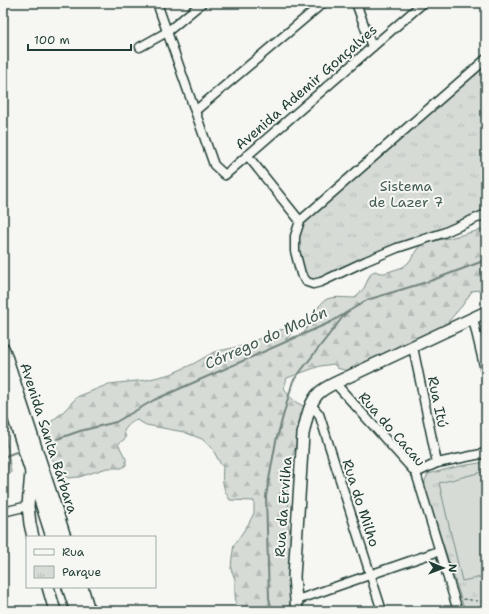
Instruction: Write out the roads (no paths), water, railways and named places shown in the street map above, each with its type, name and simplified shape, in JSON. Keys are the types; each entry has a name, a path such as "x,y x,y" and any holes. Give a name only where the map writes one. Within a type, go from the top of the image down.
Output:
{"main road":[{"name":"Avenida Santa Bárbara","path":"3,350 64,536"},
{"name":"Avenida Santa Bárbara","path":"3,381 54,536"},
{"path":"3,396 12,408"},
{"path":"69,588 77,611"},
{"path":"81,588 88,611"}],"street":[{"path":"157,3 195,111 323,3"},
{"path":"140,47 167,32 202,3"},
{"path":"356,3 372,47"},
{"name":"Avenida Ademir Gonçalves","path":"195,111 214,165 225,175 423,3"},
{"path":"486,59 300,221 295,236 295,251 301,274 307,282 313,284 321,282 397,248 443,233 486,214"},
{"path":"247,155 300,221"},
{"name":"Rua da Ervilha","path":"297,606 294,577 303,434 306,418 317,394 335,383 486,312"},
{"path":"473,319 486,374"},
{"name":"Rua Itú","path":"413,347 437,463"},
{"name":"Rua do Cacau","path":"335,383 416,472 458,611"},
{"name":"Rua do Milho","path":"311,405 319,414 382,611"},
{"path":"416,472 437,463 486,453"},
{"path":"32,468 28,506 30,524 34,536"},
{"path":"3,512 28,506"},
{"path":"301,611 297,606 370,575 439,550"},
{"path":"48,588 55,611"}],"waterway":[{"name":"Córrego do Molón","path":"57,439 80,431 116,422 154,400 331,322 367,300 430,281 486,260"},
{"path":"272,611 269,598 266,496 276,441 293,381 345,314"},
{"path":"3,457 19,451"}],"park label":[{"name":"Sistema de Lazer 7","path":"406,194"}]}
